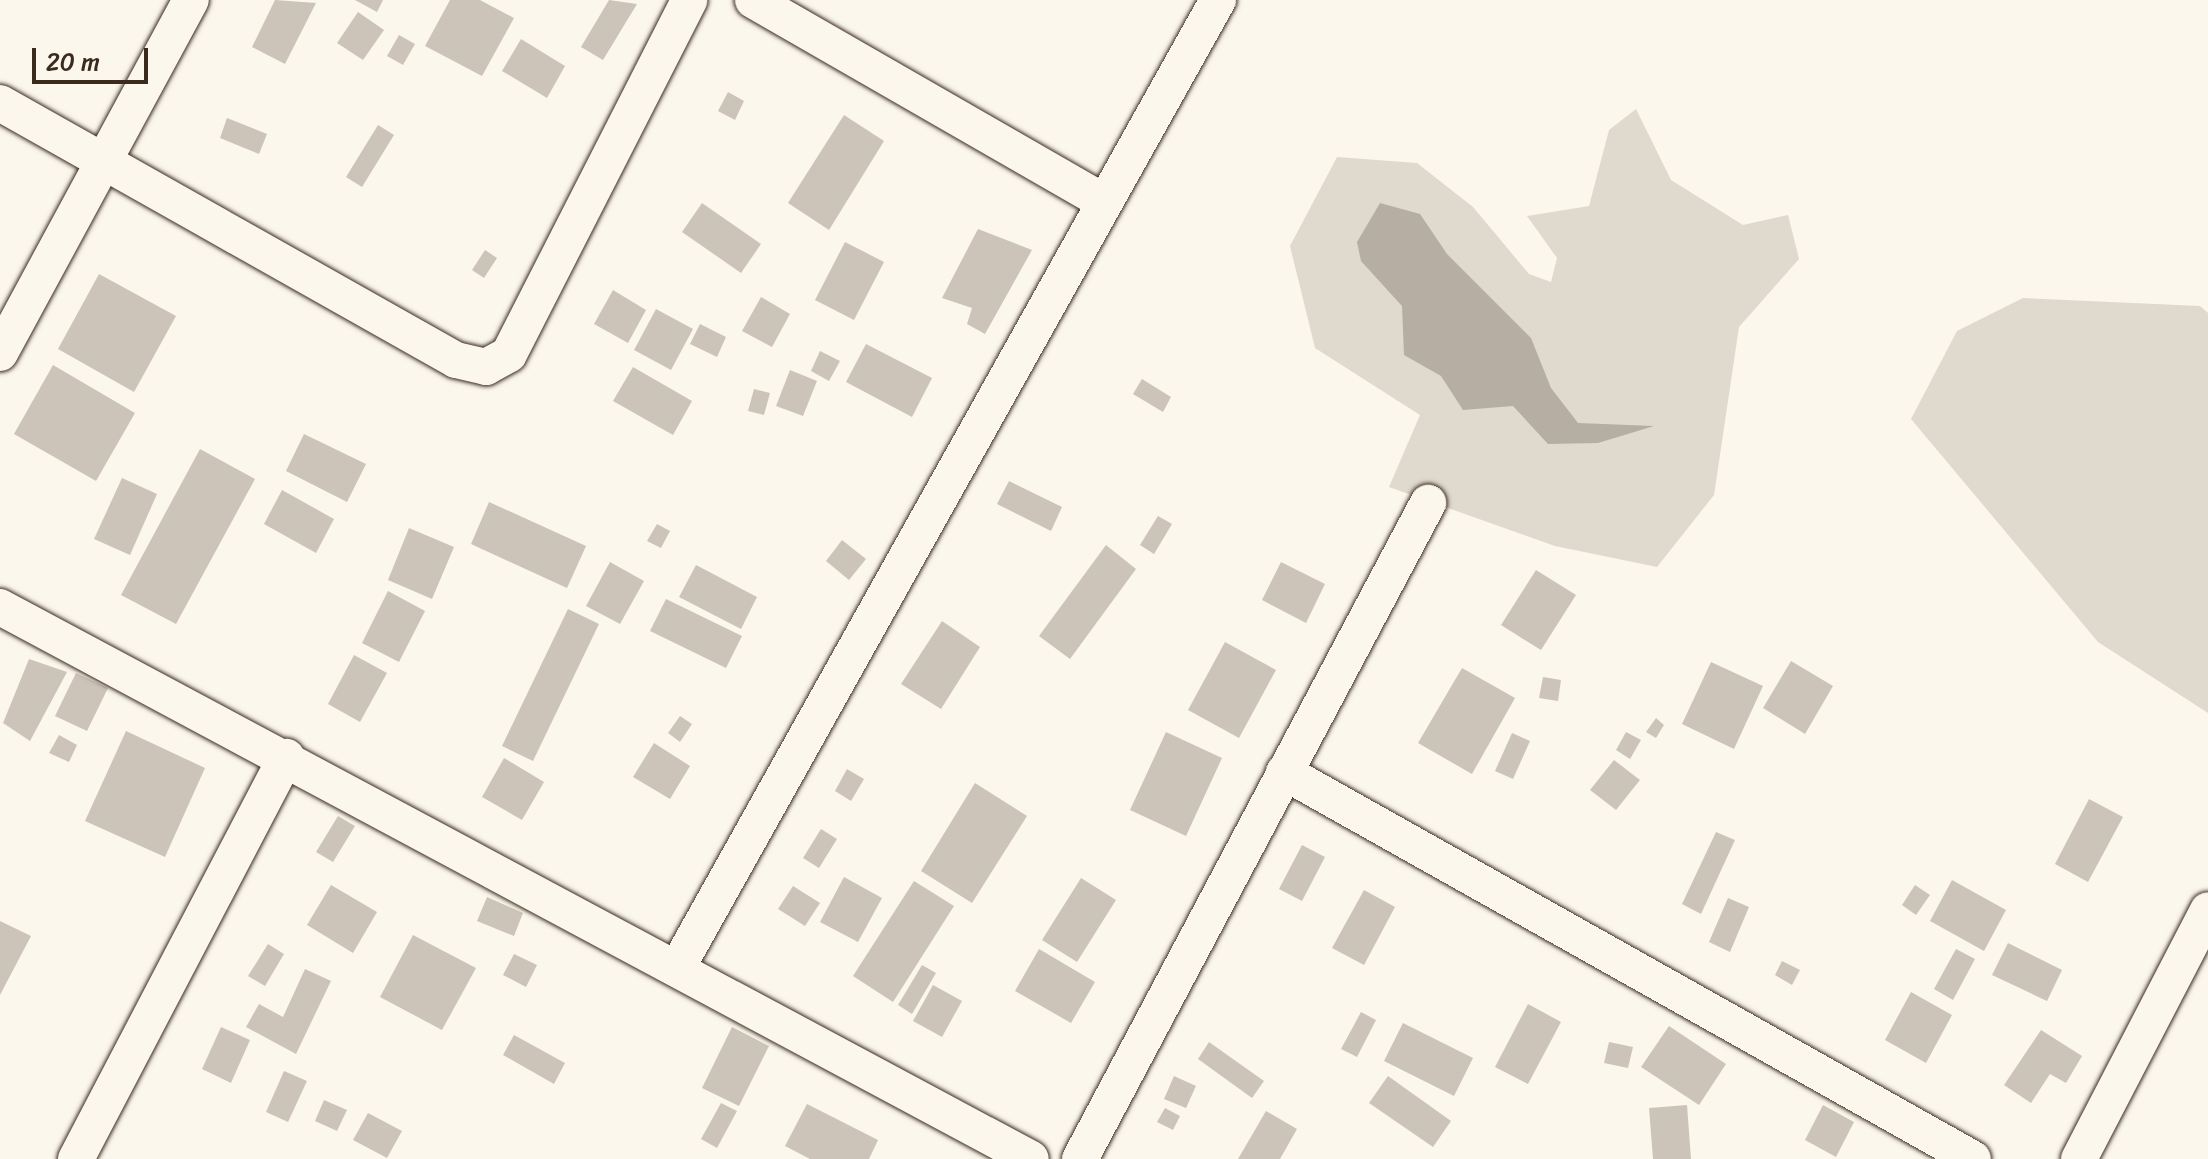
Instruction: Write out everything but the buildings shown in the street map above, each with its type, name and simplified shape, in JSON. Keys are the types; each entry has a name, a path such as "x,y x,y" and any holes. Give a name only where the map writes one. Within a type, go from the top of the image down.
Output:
{"street":[{"path":"0,353 107,161 191,0"},
{"path":"0,103 456,360 486,367 509,354 689,0"},
{"path":"753,0 1104,202"},
{"path":"677,968 1218,0"},
{"path":"1080,1159 1428,503"},
{"path":"0,607 286,757 1031,1159"},
{"path":"76,1159 286,757"},
{"path":"1284,772 1973,1159"},
{"path":"2079,1159 2208,910"}],"shaded area":[{"path":"1636,109 1671,180 1743,225 1788,215 1799,259 1739,327 1714,495 1657,567 1555,546 1389,487 1420,415 1315,348 1290,246 1337,157 1417,163 1473,207 1529,274 1551,282 1557,258 1527,216 1589,206 1609,130"},
{"path":"1380,203 1420,214 1447,254 1531,338 1551,388 1578,423 1654,426 1598,443 1548,444 1513,406 1463,410 1441,376 1404,355 1402,306 1361,261 1357,242"},
{"path":"2023,298 2200,306 2208,313 2208,713 2098,642 1911,419 1957,331"}]}
